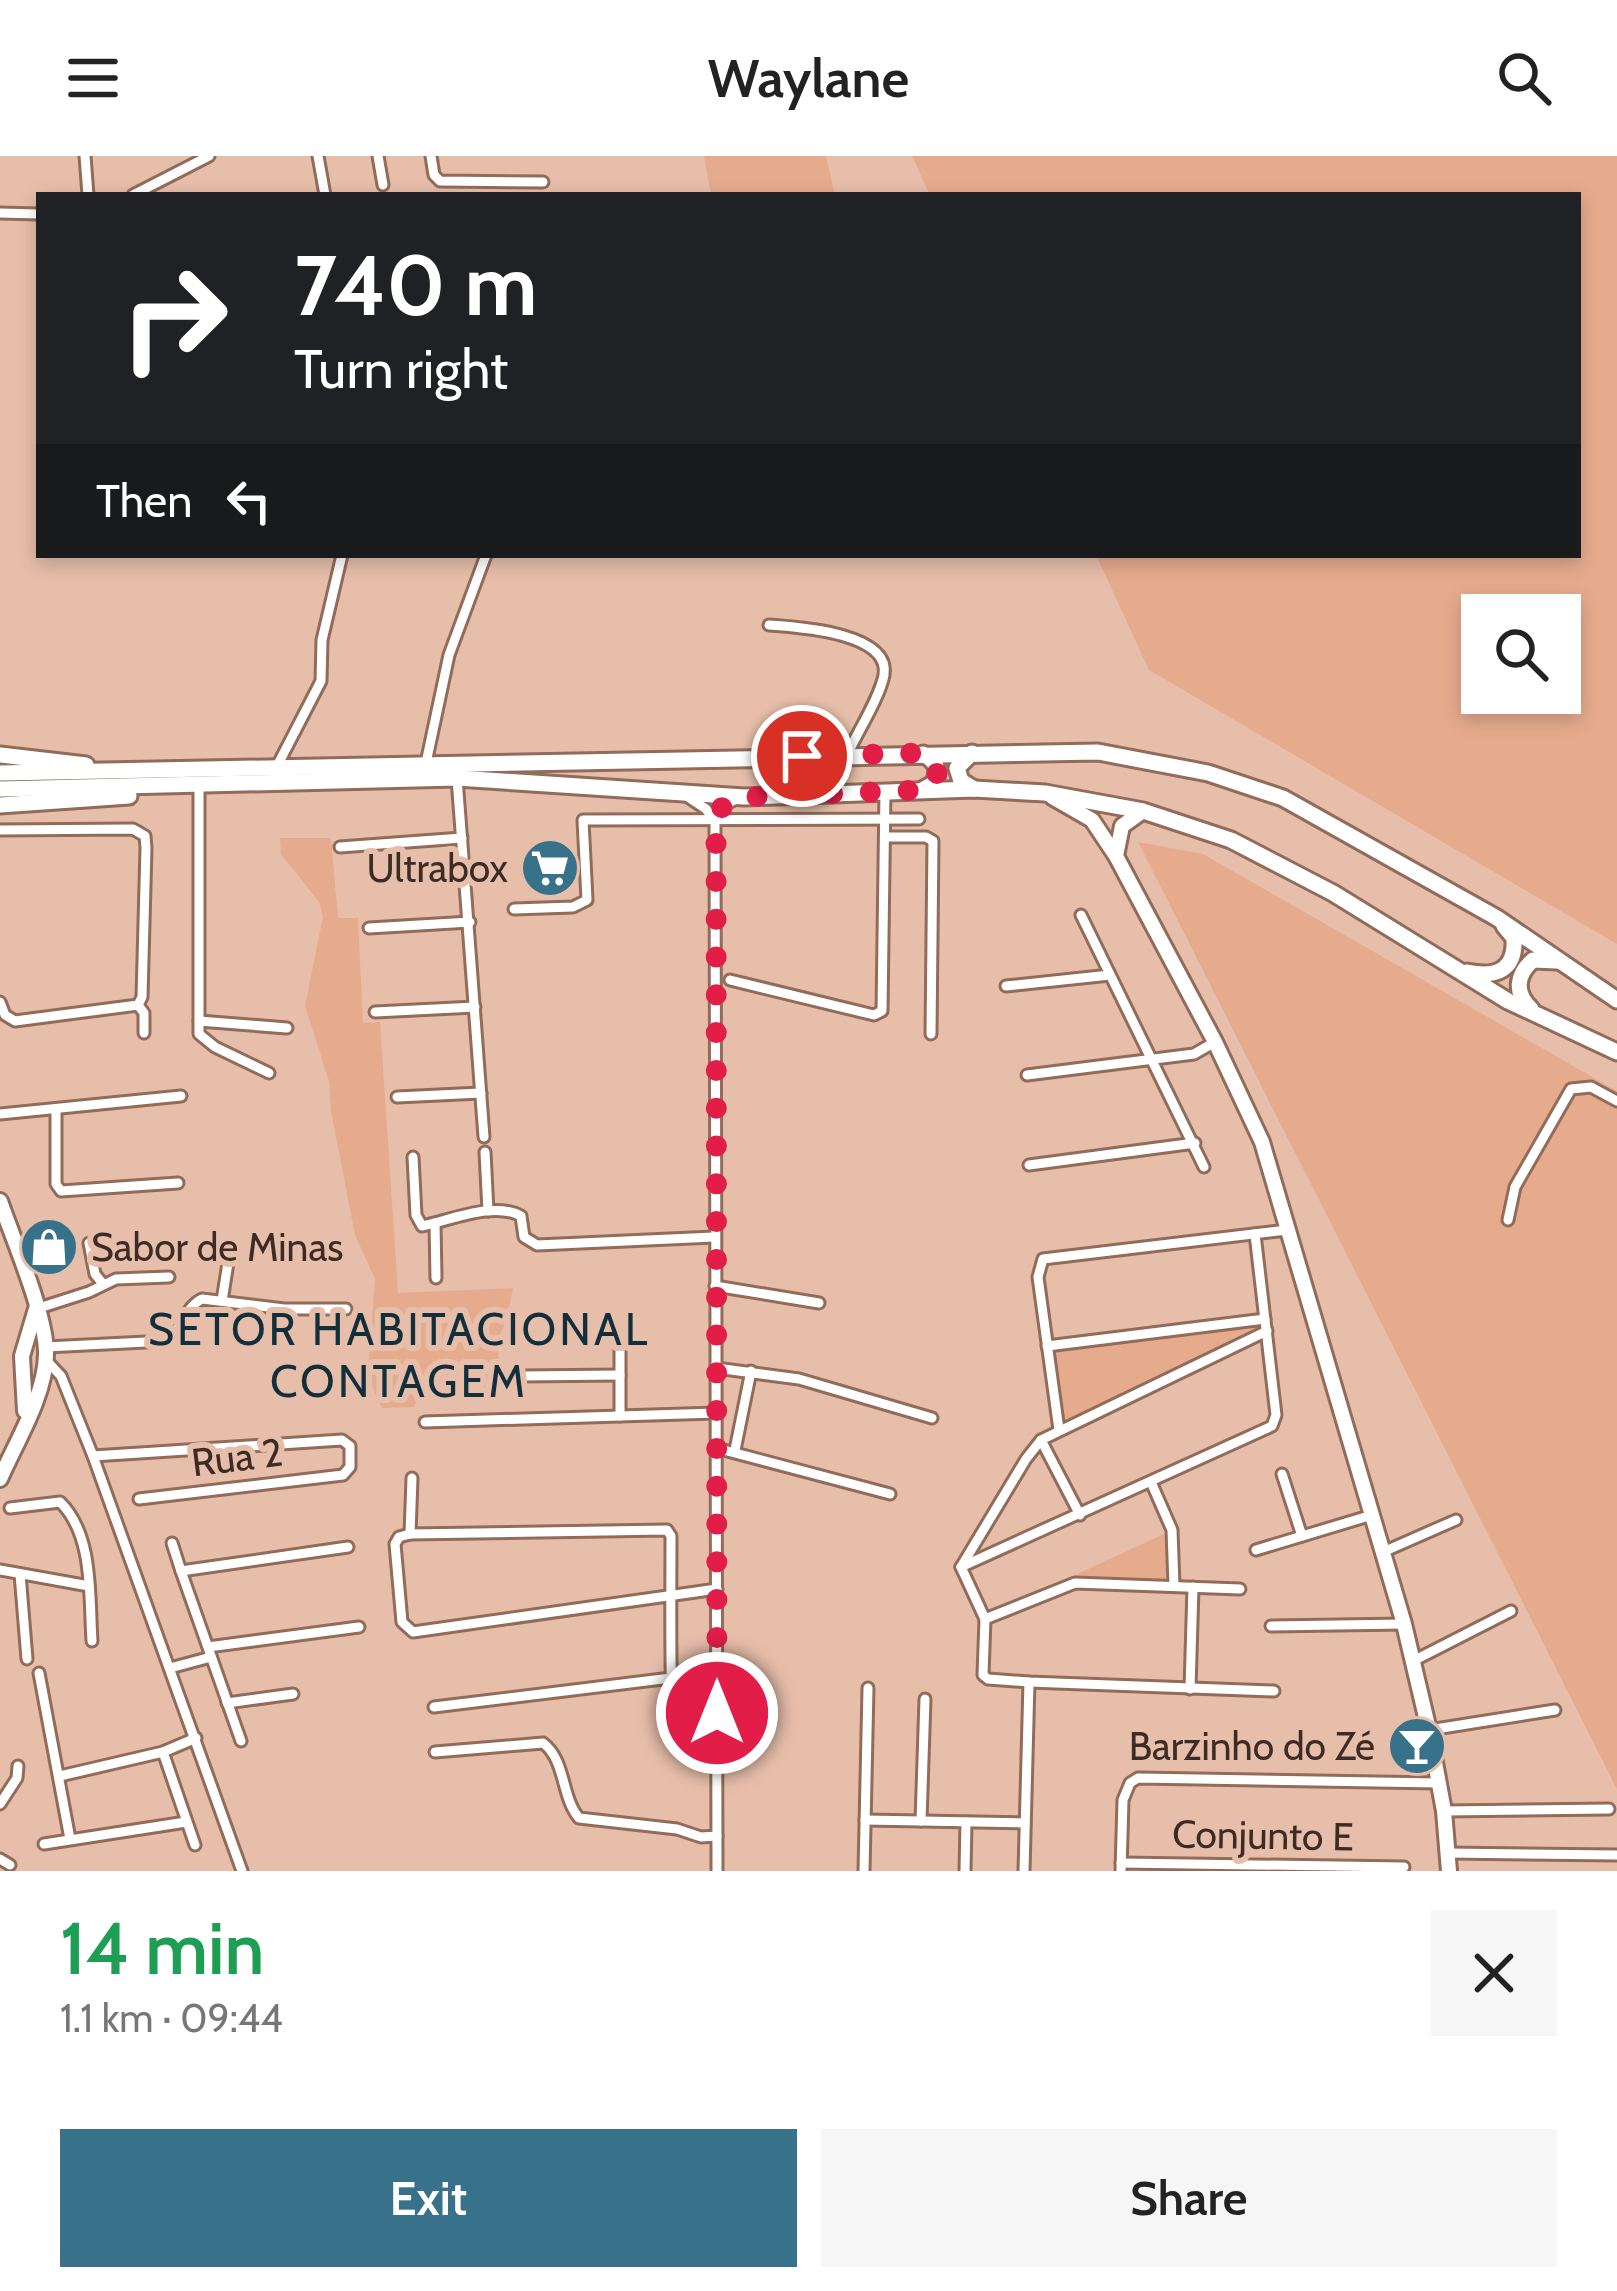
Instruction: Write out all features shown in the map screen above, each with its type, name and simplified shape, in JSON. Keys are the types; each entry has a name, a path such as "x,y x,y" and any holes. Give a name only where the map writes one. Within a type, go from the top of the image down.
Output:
{"main road":[{"path":"0,789 37,780 130,772 1098,752 1235,780 1320,817 1497,918 1617,1000"},
{"path":"921,753 938,769 933,784 922,790"},
{"path":"972,753 959,763 957,773 974,790"},
{"path":"0,755 130,772"},
{"path":"0,773 37,780 195,785 458,778 745,797 922,790 1045,793 1143,811 1231,840 1300,874 1541,1017 1617,1052"},
{"path":"0,805 174,792 195,785"},
{"path":"1458,970 1483,975 1502,973 1509,965 1514,938 1497,918"},
{"path":"1541,1017 1521,999 1522,970 1533,960 1566,963"}],"street":[{"path":"85,156 88,192"},
{"path":"138,192 194,159 209,156"},
{"path":"318,156 324,192"},
{"path":"378,156 382,185"},
{"path":"431,156 434,175 440,181 543,182"},
{"path":"0,213 36,214"},
{"path":"275,770 321,681 322,640 341,558"},
{"path":"426,764 448,655 485,558"},
{"path":"770,626 836,632 880,658 884,677 848,755"},
{"path":"458,778 484,1137"},
{"path":"195,785 199,1034 207,1043 269,1072"},
{"path":"730,980 874,1015 883,1011 885,792"},
{"path":"1045,793 1092,820 1116,856 1215,1042 1262,1142 1404,1624 1444,1811 1449,1871"},
{"path":"684,795 706,808 716,821"},
{"path":"717,1871 716,821 723,806 745,797"},
{"path":"1116,856 1119,831 1143,811"},
{"path":"514,908 573,907 587,900 583,820 919,819"},
{"path":"0,830 133,830 145,836 142,997 138,1005"},
{"path":"885,837 933,841 931,1034"},
{"path":"340,848 462,838"},
{"path":"1081,915 1204,1167"},
{"path":"369,928 470,922"},
{"path":"1006,986 1110,975"},
{"path":"1,1010 15,1021 138,1005"},
{"path":"138,1005 145,1013 144,1033"},
{"path":"375,1012 476,1007"},
{"path":"199,1021 287,1028"},
{"path":"1027,1075 1194,1054 1215,1042"},
{"path":"1508,1220 1515,1187 1571,1089 1591,1087 1617,1101"},
{"path":"397,1097 481,1093"},
{"path":"0,1114 181,1096"},
{"path":"56,1109 56,1184 62,1191 178,1183"},
{"path":"1030,1165 1195,1143"},
{"path":"485,1152 488,1211"},
{"path":"413,1157 417,1221 422,1226 488,1211 517,1213 524,1237 537,1245 714,1237"},
{"path":"0,1203 46,1350 42,1377 0,1479"},
{"path":"435,1223 436,1278"},
{"path":"1059,1430 1038,1277 1043,1259 1287,1230"},
{"path":"961,1568 1272,1426 1276,1414 1255,1234"},
{"path":"89,1243 95,1274 103,1284"},
{"path":"223,1301 230,1250"},
{"path":"36,1309 116,1279 169,1277"},
{"path":"715,1286 819,1303"},
{"path":"46,1350 166,1340 198,1300 346,1310"},
{"path":"25,1422 25,1345 36,1309"},
{"path":"1046,1346 1266,1325"},
{"path":"961,1568 1041,1440 1266,1325"},
{"path":"25,1345 34,1338 61,1376 242,1871"},
{"path":"620,1339 620,1416"},
{"path":"716,1368 844,1391 932,1418"},
{"path":"736,1450 752,1371"},
{"path":"24,1374 61,1376"},
{"path":"520,1376 620,1375"},
{"path":"425,1422 716,1413"},
{"name":"Rua 2","path":"93,1456 342,1439 351,1451 350,1467 343,1475 139,1499"},
{"path":"1041,1440 1080,1516"},
{"path":"716,1448 890,1494"},
{"path":"1282,1474 1302,1535"},
{"path":"410,1534 412,1478"},
{"path":"1150,1482 1172,1530 1174,1586"},
{"path":"10,1508 64,1505 86,1556 92,1641"},
{"path":"1256,1550 1372,1515"},
{"path":"1383,1552 1456,1520"},
{"path":"672,1706 670,1598 671,1536 662,1528 410,1534 399,1537 395,1544 402,1622 408,1630 670,1598 716,1589"},
{"path":"172,1543 241,1741"},
{"path":"182,1571 348,1547"},
{"path":"961,1568 985,1619 983,1675 988,1679 1274,1691"},
{"path":"0,1570 89,1586"},
{"path":"20,1574 27,1659"},
{"path":"985,1619 1075,1583 1240,1588"},
{"path":"1190,1689 1193,1587"},
{"path":"1413,1661 1510,1611"},
{"path":"1271,1626 1404,1624"},
{"path":"170,1668 210,1652 359,1627"},
{"path":"39,1673 70,1839"},
{"path":"434,1707 671,1678"},
{"path":"1024,1871 1029,1682"},
{"path":"864,1871 868,1688"},
{"path":"227,1703 293,1694"},
{"path":"921,1821 925,1700"},
{"path":"1429,1730 1555,1711"},
{"path":"60,1775 163,1752 196,1738"},
{"path":"435,1752 543,1743 554,1755 568,1804 579,1818 717,1836"},
{"path":"163,1752 195,1845"},
{"path":"0,1804 18,1766"},
{"path":"1121,1867 1124,1801 1130,1783 1138,1778 1438,1783"},
{"path":"1444,1811 1609,1809"},
{"path":"865,1820 1024,1823"},
{"path":"44,1844 185,1822"},
{"path":"964,1871 966,1822"},
{"path":"1448,1853 1617,1855"},
{"name":"Conjunto E","path":"1121,1867 1404,1868"}],"shaded area":[{"path":"704,156 826,156 834,192 710,192"},
{"path":"912,156 1617,156 1617,944 1149,670 1097,558 1581,558 1581,192 929,192"},
{"path":"280,838 331,838 338,918 358,918 363,1023 380,1022 398,1293 513,1288 499,1337 497,1388 421,1388 414,1407 382,1408 373,1388 369,1357 375,1279 355,1235 329,1081 305,1006 323,917 319,902 281,854"},
{"path":"1138,842 1203,854 1617,1091 1617,1789"},
{"path":"1261,1324 1262,1329 1063,1423 1054,1351"},
{"path":"1168,1532 1166,1582 1074,1580 1073,1576"}],"place":[{"name":"Ultrabox","path":"550,868"},
{"name":"Sabor de Minas","path":"49,1247"},
{"name":"Barzinho do Zé","path":"1417,1746"}],"district":[{"name":"SETOR HABITACIONAL CONTAGEM","path":"399,1355"}],"route":[{"path":"717,1713 716,816 723,806 745,797 922,790 933,784 938,769 921,753 802,756"}]}
